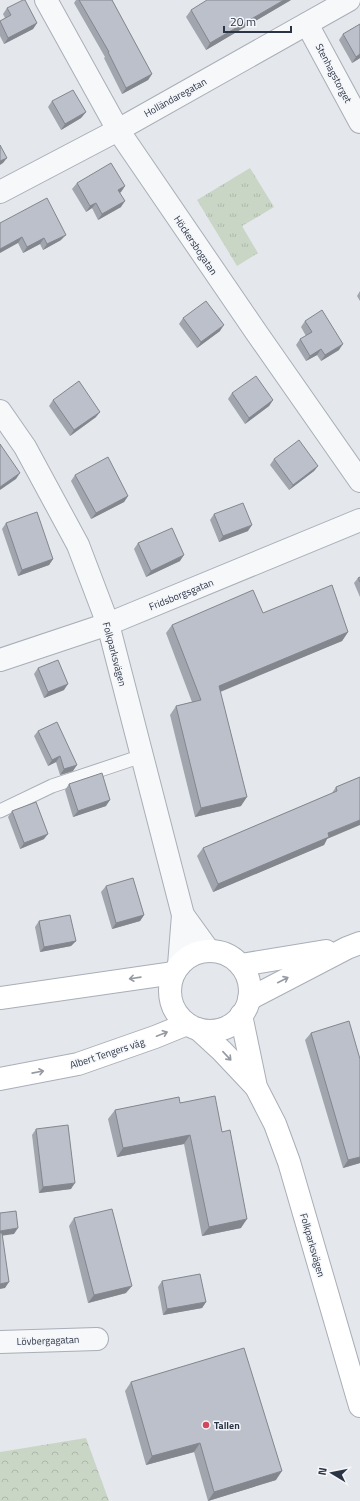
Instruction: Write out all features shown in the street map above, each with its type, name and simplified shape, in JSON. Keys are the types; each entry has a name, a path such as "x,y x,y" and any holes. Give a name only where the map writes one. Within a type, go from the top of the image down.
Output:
{"main road":[{"path":"240,965 354,945"},
{"path":"245,1007 250,987 247,975 240,965 226,954 209,951 192,955 176,969 170,987 171,1001 177,1014 193,1027 210,1031 222,1029 232,1024 245,1007 354,945"},
{"path":"0,998 176,969"},
{"name":"Folkparksvägen","path":"245,1007 256,1087"},
{"name":"Folkparksvägen","path":"193,1027 222,1051 256,1087 275,1124 289,1162 360,1406"},
{"name":"Albert Tengers väg","path":"0,1079 78,1064 155,1037 193,1027"}],"street":[{"name":"Höckersbogatan","path":"46,0 118,130 360,482"},
{"name":"Holländaregatan","path":"0,192 118,130 349,0"},
{"name":"Stenhagstorget","path":"307,24 360,122"},
{"name":"Folkparksvägen","path":"0,411 25,447 78,545 108,624 183,915 209,951"},
{"name":"Fridsborgsgatan","path":"0,660 108,624 360,520"},
{"name":"Folkparksvägen","path":"176,969 183,915"},
{"name":"Lövbergagatan","path":"0,1342 97,1339"}],"lane":[{"path":"0,811 52,786 142,756"}],"green space":[{"path":"250,168 274,207 242,226 258,253 237,266 197,200"},
{"path":"86,1438 109,1501 0,1501 0,1452"}],"building":[{"path":"25,0 37,23 8,38 0,21 11,15 7,8"},
{"path":"79,0 112,0 152,74 126,88 109,52"},
{"path":"207,0 284,0 210,43 191,10"},
{"path":"360,24 360,54 356,57 343,34"},
{"path":"73,90 86,112 65,124 52,101"},
{"path":"0,145 7,158 0,161"},
{"path":"111,163 125,186 118,190 125,201 102,214 96,203 90,206 77,183"},
{"path":"47,198 66,235 47,244 44,238 27,247 22,237 0,249 0,223"},
{"path":"206,301 224,325 201,342 183,318"},
{"path":"322,310 343,344 325,355 321,349 310,356 300,339 312,332 305,321"},
{"path":"256,376 273,400 249,418 232,393"},
{"path":"79,381 100,412 74,430 53,400"},
{"path":"299,440 318,466 293,485 274,459"},
{"path":"0,444 20,473 0,487"},
{"path":"108,457 128,496 96,513 75,475"},
{"path":"243,503 252,525 223,536 214,514"},
{"path":"37,512 53,559 22,570 6,523"},
{"path":"172,528 184,555 151,571 138,543"},
{"path":"332,585 348,632 219,686 247,797 201,808 176,706 201,700 172,625 253,590 263,613"},
{"path":"58,660 68,684 48,692 38,668"},
{"path":"57,722 77,765 64,769 60,756 52,760 38,731"},
{"path":"102,773 110,800 78,811 69,784"},
{"path":"360,777 360,820 328,833 329,837 218,884 203,848 337,791 336,787"},
{"path":"36,802 48,834 24,843 12,811"},
{"path":"133,878 144,915 116,923 106,886"},
{"path":"70,915 76,941 44,947 39,921"},
{"path":"349,1021 360,1059 360,1157 348,1160 311,1033"},
{"path":"215,1096 222,1132 230,1130 247,1219 209,1227 190,1135 123,1148 115,1110 179,1097 180,1103"},
{"path":"68,1125 75,1183 43,1187 36,1129"},
{"path":"112,1209 132,1286 94,1295 74,1218"},
{"path":"16,1211 18,1228 0,1231 0,1213"},
{"path":"0,1233 2,1233 9,1282 0,1284"},
{"path":"200,1274 206,1302 167,1309 162,1281"},
{"path":"244,1348 282,1471 214,1492 200,1443 152,1456 131,1382"}],"place":[{"name":"Tallen","path":"206,1425"}]}
